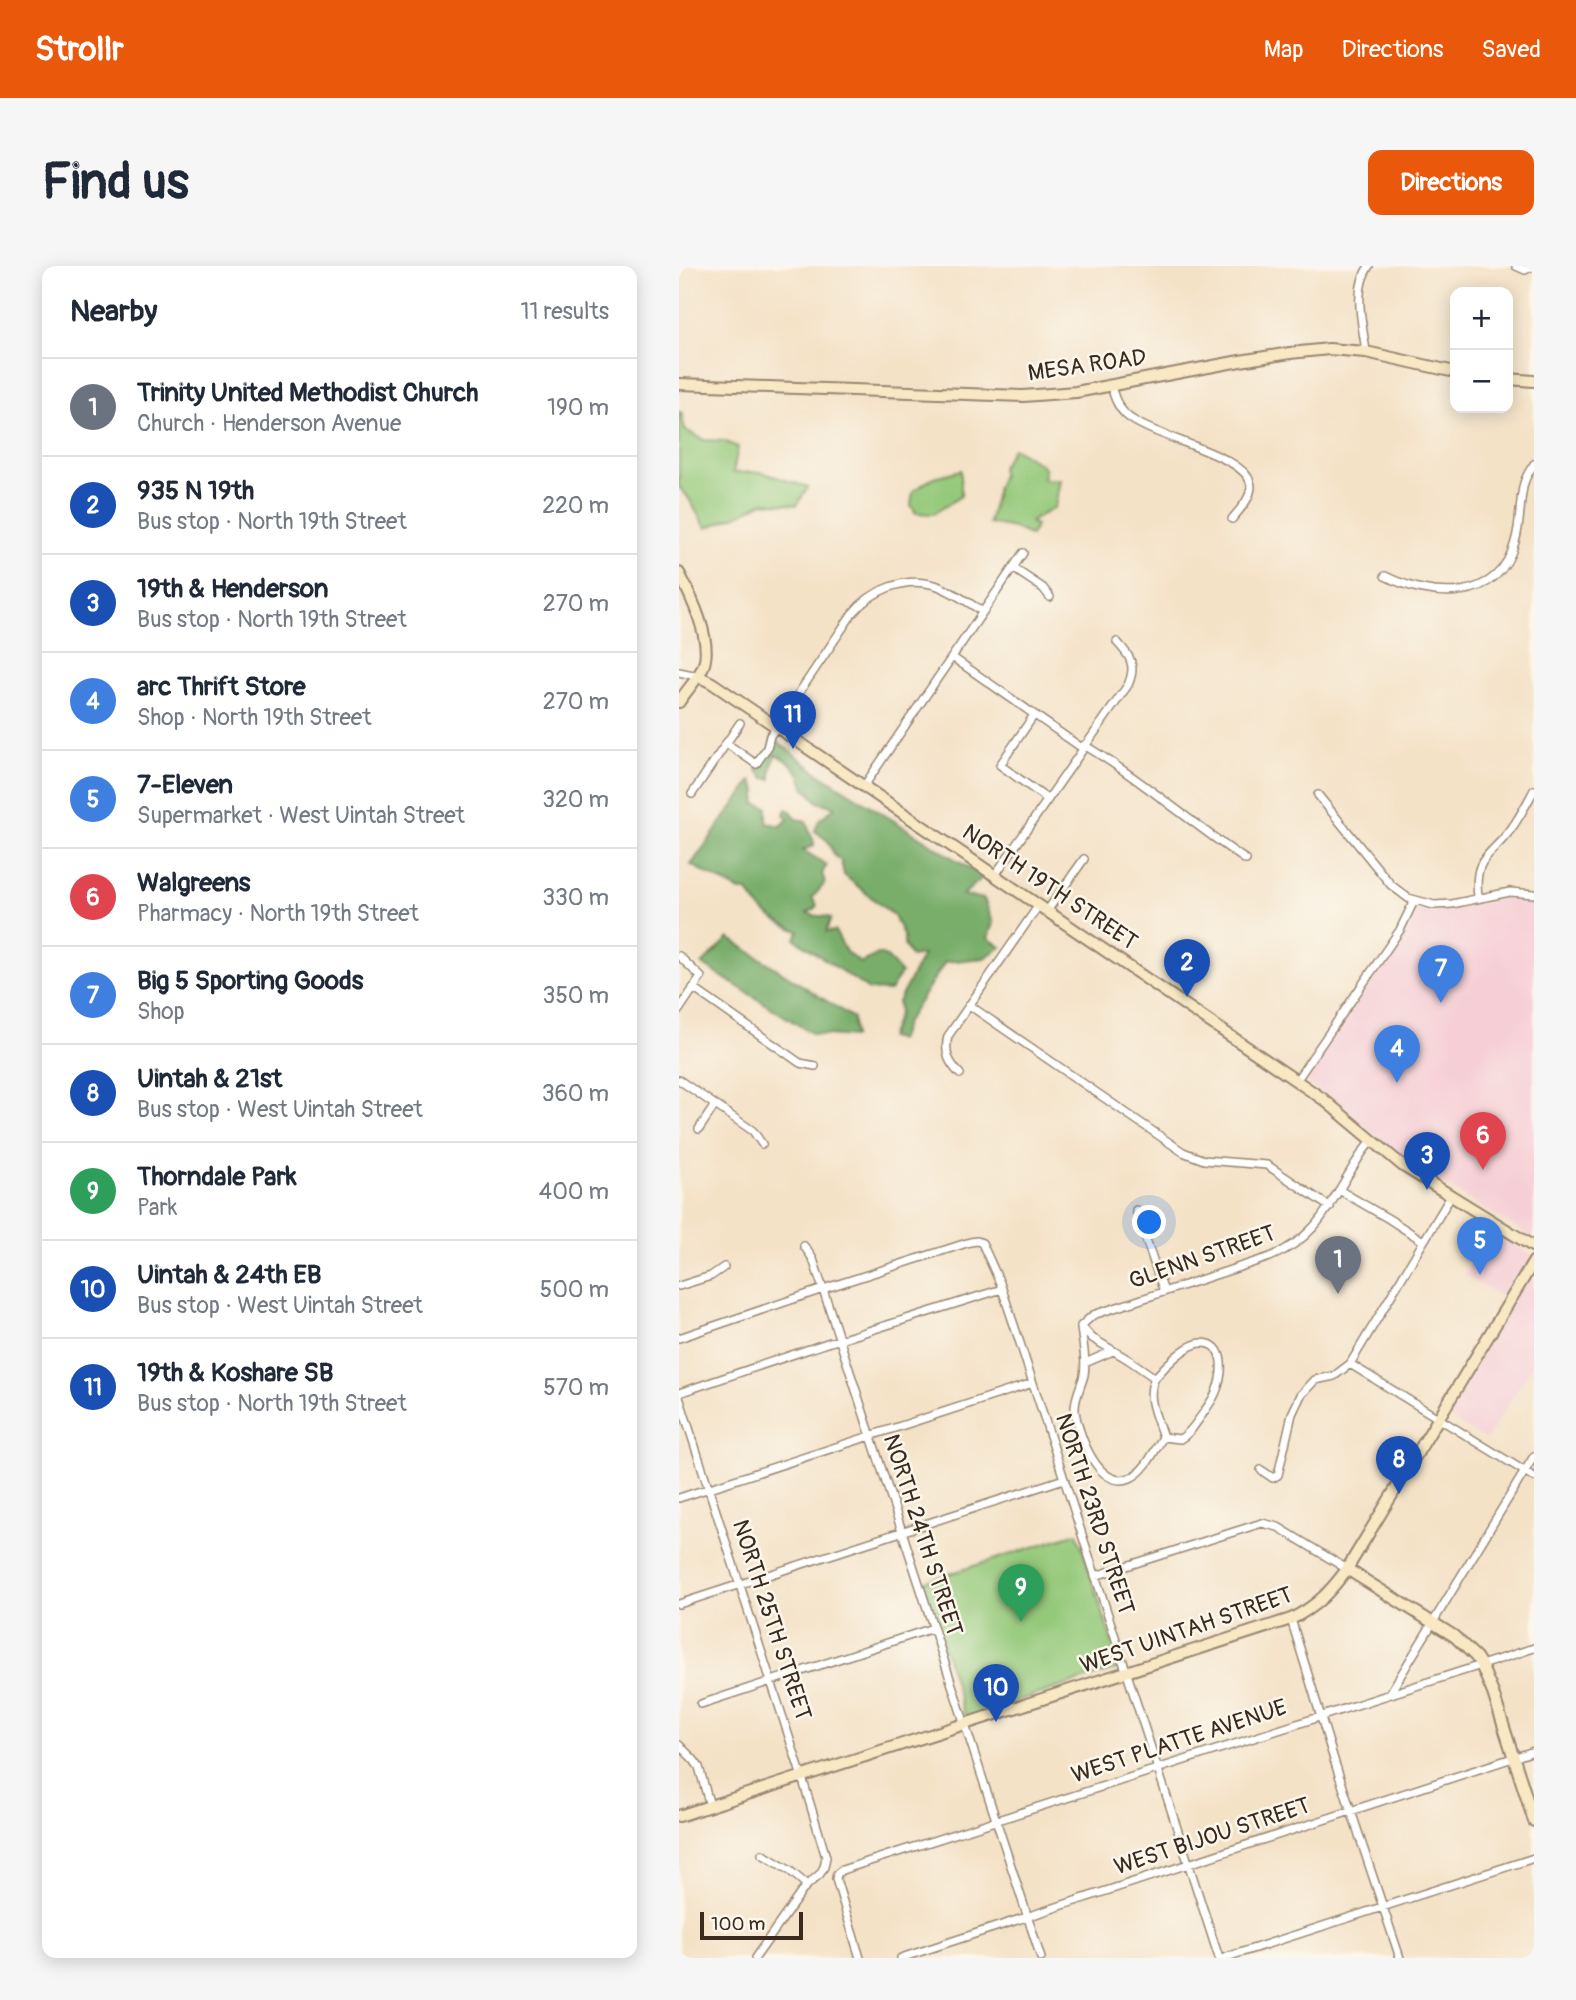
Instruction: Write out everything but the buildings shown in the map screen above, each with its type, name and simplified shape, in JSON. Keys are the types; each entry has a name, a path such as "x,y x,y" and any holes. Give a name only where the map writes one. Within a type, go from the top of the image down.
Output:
{"main road":[{"name":"MESA ROAD","path":"679,384 1021,396 1065,394 1290,353 1329,349 1366,352 1450,371"},
{"path":"1513,379 1534,381"},
{"path":"679,573 693,603 704,638 705,656 698,676 679,702"},
{"name":"NORTH 19TH STREET","path":"698,676 1296,1081 1342,1114 1397,1162 1534,1247"},
{"name":"WEST UINTAH STREET","path":"679,1816 1291,1619 1315,1605 1347,1569 1534,1261"},
{"path":"1347,1569 1454,1636 1469,1649 1481,1665 1493,1693 1534,1821"}],"street":[{"path":"1366,352 1359,296 1361,281 1369,266"},
{"path":"1517,266 1525,270 1533,266"},
{"path":"1111,386 1120,408 1137,424 1214,454 1244,471 1250,483 1250,493 1232,519"},
{"path":"1385,576 1418,587 1455,593 1469,591 1493,577 1506,564 1516,541 1524,483 1534,464"},
{"path":"864,786 1023,553"},
{"path":"1013,568 1043,588 1049,597"},
{"path":"726,743 756,764 767,748 769,736 852,614 872,595 901,583 933,585 959,596 983,612"},
{"path":"995,875 1130,680 1131,660 1117,642"},
{"path":"952,657 1034,715 1118,766 1246,860"},
{"path":"679,672 698,676"},
{"path":"1034,715 1000,765 1047,799"},
{"path":"692,794 740,723"},
{"path":"1478,897 1477,876 1481,864 1487,854 1510,832 1534,790"},
{"path":"1318,795 1383,876 1396,890 1415,901 1434,905 1452,904 1520,891 1534,894"},
{"path":"960,1074 949,1063 946,1043 951,1030 1043,908 1084,859"},
{"path":"1296,1081 1400,930 1415,901"},
{"path":"679,956 701,976 679,1010"},
{"path":"693,988 800,1063 815,1066"},
{"path":"969,1005 1190,1156 1204,1160 1267,1165 1330,1206"},
{"path":"679,1080 753,1130 762,1144"},
{"path":"699,1129 715,1105"},
{"name":"GLENN STREET","path":"1081,1326 1093,1315 1288,1249 1310,1232 1373,1141"},
{"path":"1339,1190 1423,1241"},
{"path":"1261,1470 1273,1478 1278,1475 1291,1414 1305,1389 1319,1378 1334,1376 1350,1364 1451,1196"},
{"path":"1136,1210 1164,1292"},
{"name":"NORTH 23RD STREET","path":"823,1289 970,1242 982,1243 1002,1289 1219,1958"},
{"name":"NORTH 24TH STREET","path":"804,1246 813,1259 823,1289 1041,1958"},
{"path":"679,1286 711,1276 724,1267"},
{"path":"679,1338 823,1289"},
{"path":"679,1395 838,1340 1002,1289"},
{"path":"1081,1326 1092,1338 1155,1378"},
{"path":"1081,1326 1085,1363 1076,1398 1076,1413 1089,1455 1099,1469 1114,1478 1129,1478 1141,1469 1163,1437"},
{"path":"1198,1343 1209,1344 1220,1355 1222,1364 1216,1392 1190,1432 1180,1439 1163,1437 1151,1401 1151,1386 1155,1378 1179,1354 1198,1343"},
{"path":"1085,1363 1112,1351"},
{"path":"1350,1364 1534,1477"},
{"path":"679,1499 1033,1383"},
{"name":"NORTH 25TH STREET","path":"679,1395 802,1777 825,1857 820,1874 807,1885"},
{"path":"1390,1693 1534,1456"},
{"path":"679,1604 1064,1479"},
{"path":"1095,1576 1254,1524 1266,1523 1347,1569"},
{"path":"1291,1619 1399,1958"},
{"path":"701,1704 933,1628"},
{"name":"WEST PLATTE AVENUE","path":"860,1958 835,1879 842,1870 1534,1647"},
{"path":"679,1745 699,1767 710,1806"},
{"name":"WEST BIJOU STREET","path":"901,1958 1534,1751"},
{"path":"755,1958 807,1885 789,1870 762,1854"},
{"path":"1224,1958 1534,1858"}],"shaded area":[{"path":"1512,897 1534,899 1534,1236 1531,1237 1396,1155 1379,1138 1304,1079 1410,926 1415,910 1441,911"},
{"path":"1491,1229 1534,1257 1534,1363 1486,1440 1435,1409 1503,1298 1464,1275"}],"green space":[{"path":"679,412 685,430 704,440 724,441 738,447 733,473 761,472 808,487 797,505 763,502 706,528 679,487"},
{"path":"1013,448 1041,464 1045,469 1043,479 1060,480 1055,507 1030,522 1036,525 1031,536 1014,528 989,523 1002,475 1001,468"},
{"path":"961,470 961,496 933,514 916,513 911,505 913,491 934,477"},
{"path":"772,737 818,773 983,877 963,895 984,899 993,923 988,938 1001,947 984,958 945,962 905,1024 899,1040 889,1038 899,1012 898,1002 923,955 911,957 894,916 844,875 841,861 834,855 828,841 815,831 819,820 835,807 818,802 804,787 800,774 790,763 775,754 771,779 764,778 757,770 770,750"},
{"path":"752,780 757,791 755,803 767,807 767,823 781,826 788,819 784,814 786,809 791,811 797,819 805,821 813,840 814,846 803,850 827,865 822,873 825,883 812,898 817,905 807,913 831,918 826,932 835,931 846,952 861,963 878,954 887,957 901,973 890,991 869,990 795,939 799,931 769,916 748,891 740,891 691,865"},
{"path":"729,938 853,1018 854,1037 813,1034 702,964"},
{"path":"1077,1533 1119,1663 1117,1669 966,1717 924,1582"}],"place":[{"name":"19th & Koshare SB","path":"793,749"},
{"name":"935 N 19th","path":"1187,997"},
{"name":"Big 5 Sporting Goods","path":"1441,1003"},
{"name":"arc Thrift Store","path":"1397,1083"},
{"name":"Walgreens","path":"1483,1170"},
{"name":"19th & Henderson","path":"1427,1190"},
{"name":"7-Eleven","path":"1480,1275"},
{"name":"Trinity United Methodist Church","path":"1338,1294"},
{"name":"Uintah & 21st","path":"1399,1494"},
{"name":"Thorndale Park","path":"1021,1622"},
{"name":"Uintah & 24th EB","path":"996,1722"}]}
